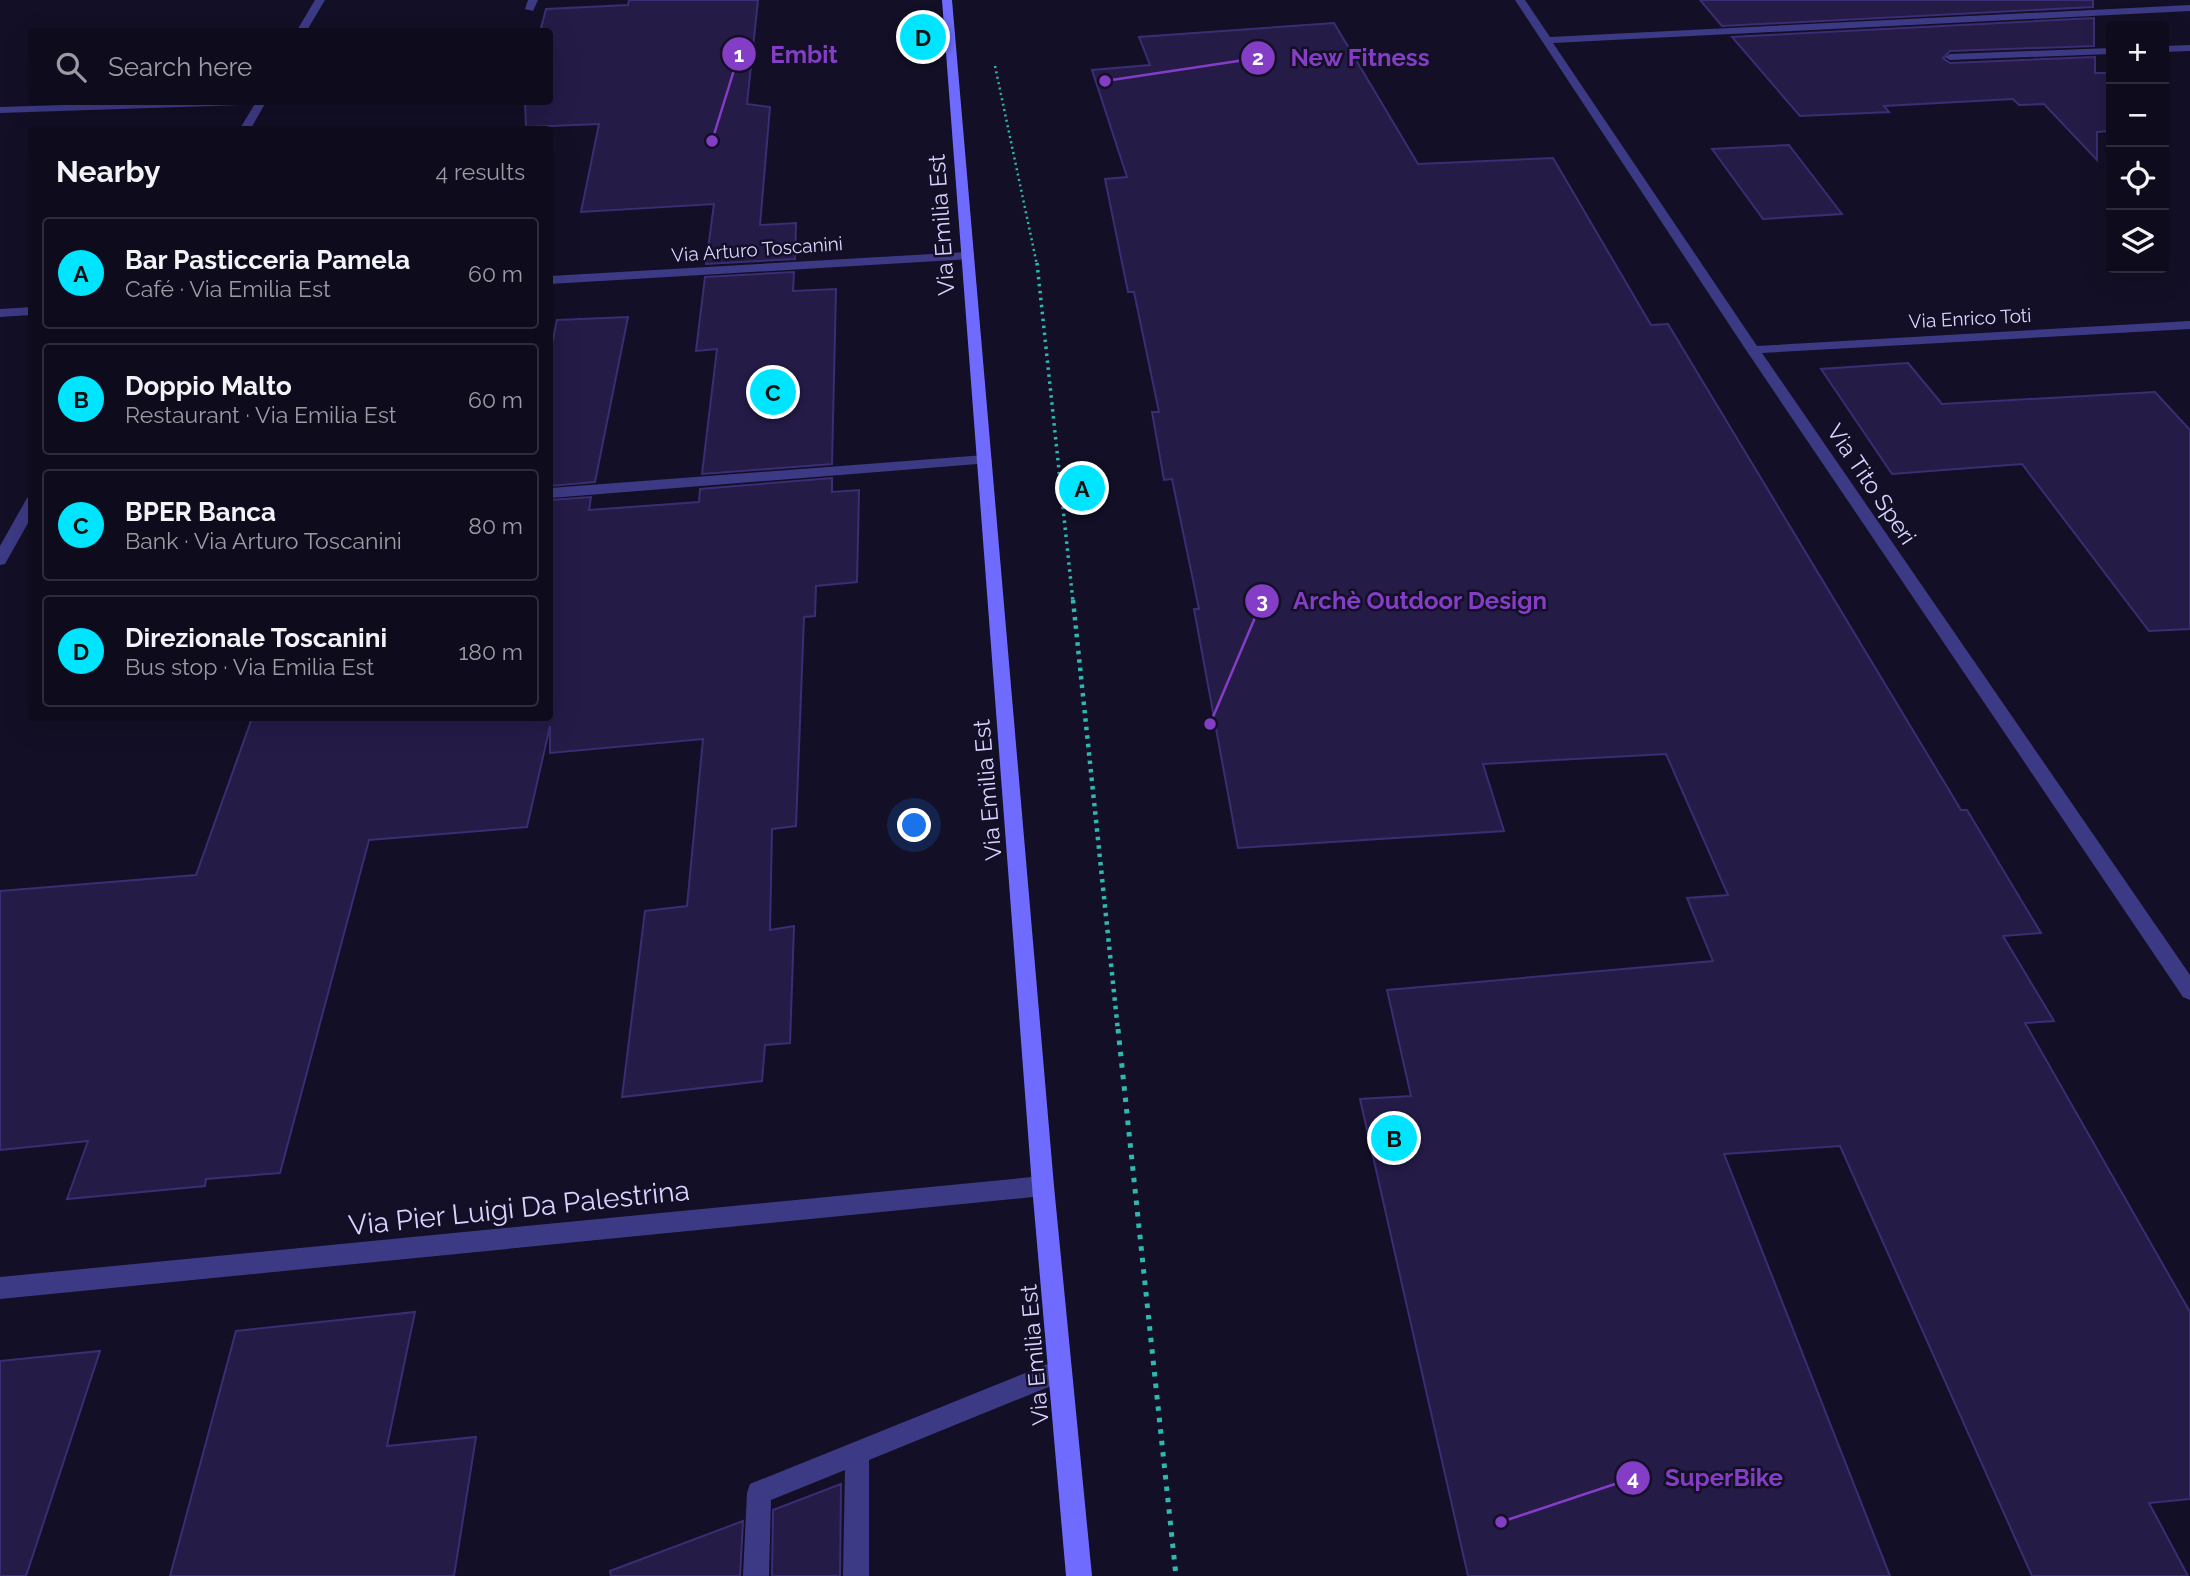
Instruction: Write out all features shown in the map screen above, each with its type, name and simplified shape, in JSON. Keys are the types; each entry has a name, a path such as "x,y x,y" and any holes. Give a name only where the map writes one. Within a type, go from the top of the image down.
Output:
{"main road":[{"name":"Via Emilia Est","path":"947,0 1043,1186 1079,1576"}],"street":[{"path":"303,28 320,0"},
{"name":"Via Tito Speri","path":"1520,0 1753,350 2190,991"},
{"path":"1546,40 2190,8"},
{"path":"2169,49 2190,48"},
{"path":"1951,57 2106,51"},
{"path":"0,110 151,105"},
{"path":"246,126 259,105"},
{"name":"Via Arturo Toscanini","path":"553,280 967,256"},
{"path":"0,313 28,311"},
{"name":"Via Enrico Toti","path":"1753,350 2190,325"},
{"path":"553,493 985,460"},
{"path":"0,560 28,509"},
{"name":"Via Pier Luigi Da Palestrina","path":"0,1288 1043,1186"},
{"path":"756,1576 759,1493 1060,1371"},
{"path":"856,1576 857,1453"}],"path":[{"path":"993,53 1020,171 1038,271 1176,1576"}],"building":[{"path":"629,0 758,0 747,104 770,107 760,225 796,223 795,259 706,264 714,204 581,212 599,124 526,126 525,105 553,105 553,28 541,28 546,9 628,5"},
{"path":"1700,0 2093,0 2093,7 1722,26"},
{"path":"2094,18 2094,46 1950,51 1943,58 1950,63 2095,57 2095,73 2106,73 2106,131 2097,132 2097,160 2044,104 2019,105 2013,99 1884,106 1889,112 1800,116 1732,37"},
{"path":"1334,23 1418,164 1553,158 1651,325 1668,324 1961,810 1967,810 2041,933 2003,936 2054,1021 2025,1023 2190,1312 2190,1499 2149,1503 2188,1576 2032,1576 1840,1146 1724,1154 1890,1576 1468,1576 1360,1099 1411,1096 1387,990 1713,961 1687,898 1728,895 1666,754 1483,764 1504,831 1238,848 1194,609 1199,609 1172,479 1164,480 1152,412 1159,412 1134,292 1128,292 1105,179 1127,177 1092,70 1150,65 1139,37"},
{"path":"1789,145 1842,214 1763,219 1712,149"},
{"path":"794,272 793,291 836,289 832,464 702,474 717,349 696,351 705,277"},
{"path":"628,317 595,482 553,486 553,339 557,320"},
{"path":"1908,363 1942,404 2155,392 2190,430 2190,629 2149,631 2022,464 1892,474 1821,369"},
{"path":"832,478 832,492 859,490 857,582 816,586 815,616 804,617 796,826 772,829 770,930 794,926 790,1043 765,1045 762,1081 622,1097 645,911 687,906 703,739 550,753 550,726 527,827 369,840 280,1173 206,1179 205,1186 67,1199 88,1141 0,1150 0,891 196,875 251,721 553,721 553,500 591,497 589,510 699,502 700,489"},
{"path":"415,1312 387,1446 476,1437 454,1576 170,1576 236,1331"},
{"path":"100,1351 26,1576 0,1576 0,1361"},
{"path":"841,1484 840,1576 772,1576 773,1510"},
{"path":"743,1521 740,1576 611,1576 610,1571"}],"place":[{"name":"Direzionale Toscanini","path":"923,37"},
{"name":"New Fitness","path":"1105,81"},
{"name":"Embit","path":"712,141"},
{"name":"BPER Banca","path":"773,392"},
{"name":"Bar Pasticceria Pamela","path":"1082,488"},
{"name":"Archè Outdoor Design","path":"1210,724"},
{"name":"Doppio Malto","path":"1394,1138"},
{"name":"SuperBike","path":"1501,1522"}]}
